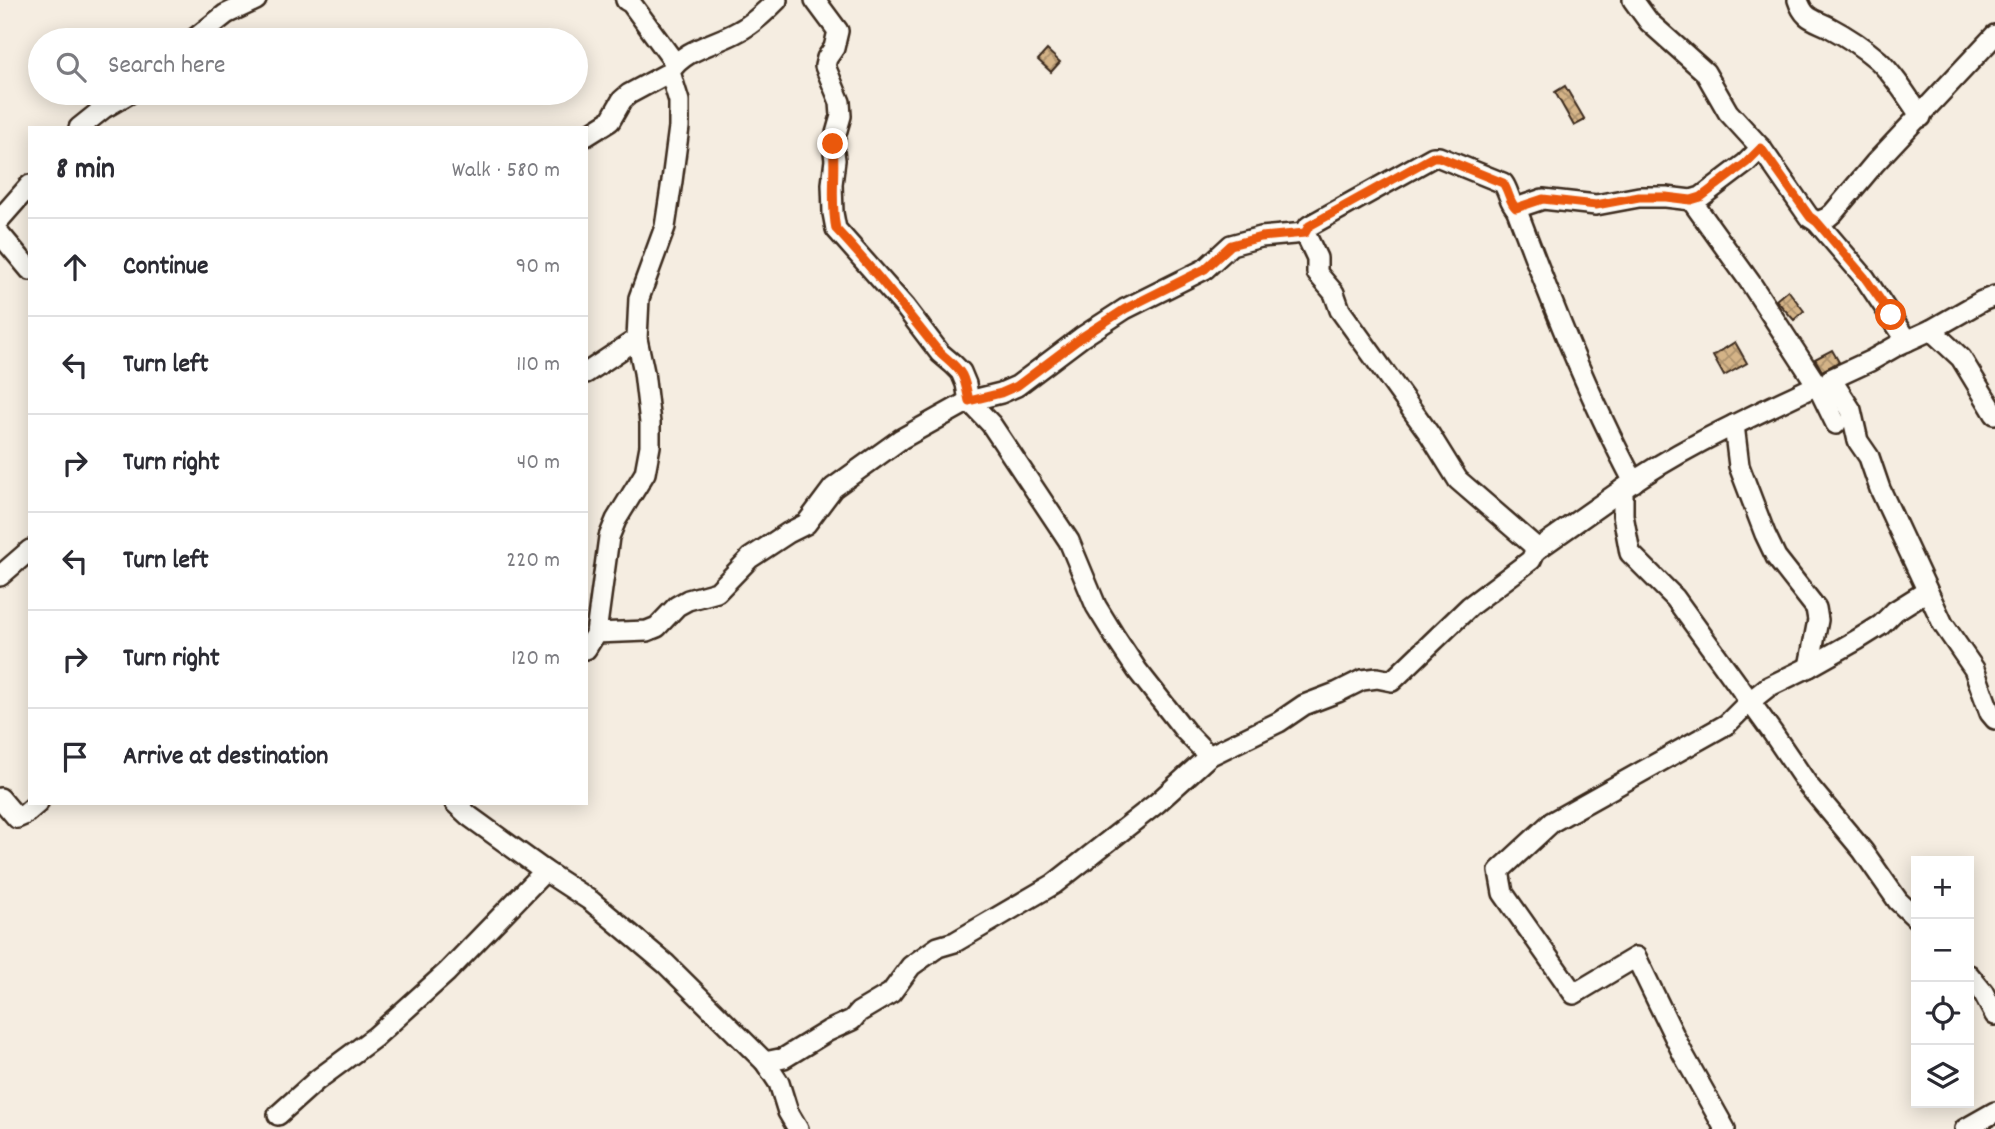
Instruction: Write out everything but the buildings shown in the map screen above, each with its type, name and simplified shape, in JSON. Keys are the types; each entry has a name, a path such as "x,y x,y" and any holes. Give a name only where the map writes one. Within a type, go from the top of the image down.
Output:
{"street":[{"path":"208,28 226,14 256,0"},
{"path":"626,0 631,3 673,68 679,101 679,127 665,227 639,298 637,339 644,372 650,446 645,473 616,520 610,537 591,641 647,631 657,627 677,606 717,592 750,558 806,524 833,488 901,439 969,401 1017,386 1082,337 1125,309 1205,269 1231,245 1261,237 1305,233"},
{"path":"588,135 610,121 629,94 673,68 693,52 742,30 777,0"},
{"path":"815,0 838,31 834,48 825,66 841,109 833,144 833,213 836,229 905,307 940,353 961,372 969,401 991,424 1069,541 1096,606 1129,659 1185,731 1209,756"},
{"path":"1633,0 1649,22 1705,72 1728,112 1761,148 1810,217 1865,278 1907,341"},
{"path":"1798,0 1801,9 1810,19 1827,26 1880,62 1920,117"},
{"path":"1817,222 1833,213 1875,163 1995,35"},
{"path":"82,126 109,105"},
{"path":"1516,208 1543,199 1596,205 1639,197 1691,200 1701,197 1746,163 1761,148"},
{"path":"1305,233 1309,226 1433,157 1503,183 1508,189 1548,293 1615,446 1628,485 1623,515 1630,553 1675,598 1808,785 1863,851 1898,901 1911,913"},
{"path":"0,219 28,187"},
{"path":"1691,200 1750,282 1817,385 1836,424"},
{"path":"1305,233 1317,258 1317,273 1334,293 1340,310 1430,435 1458,480 1532,544 1535,551"},
{"path":"0,234 28,268"},
{"path":"1995,296 1831,379 1851,410 1858,441 1869,457 1880,489 1927,591 1943,624 1974,669 1990,713 1995,719"},
{"path":"1931,330 1961,358 1995,414"},
{"path":"588,372 637,339"},
{"path":"765,1062 785,1058 828,1031 852,1020 859,1012 891,993 911,966 938,947 955,942 1054,884 1157,803 1209,756 1279,722 1304,705 1362,680 1377,678 1392,681 1470,606 1531,560 1535,551 1628,485 1734,425 1817,385"},
{"path":"1734,425 1739,466 1765,534 1776,557 1816,608 1818,620 1809,667"},
{"path":"0,576 28,552"},
{"path":"1725,1129 1683,1054 1636,957 1574,994 1503,893 1499,871 1552,822 1727,724 1768,687 1809,667 1881,625 1895,611 1927,591"},
{"path":"0,797 17,818 36,805"},
{"path":"457,805 545,871 591,901 666,964 765,1062 779,1083 788,1112 798,1129"},
{"path":"278,1115 317,1080 375,1037 447,972 545,871"},
{"path":"1974,981 1995,1015"},
{"path":"1965,1129 1995,1112"}],"route":[{"path":"833,144 833,213 836,229 905,307 940,353 961,372 969,401 1017,386 1082,337 1125,309 1205,269 1231,245 1261,237 1305,233 1309,226 1433,157 1503,183 1516,208 1543,199 1596,205 1639,197 1691,200 1701,197 1746,163 1761,148 1810,217 1865,278 1891,315"}]}
